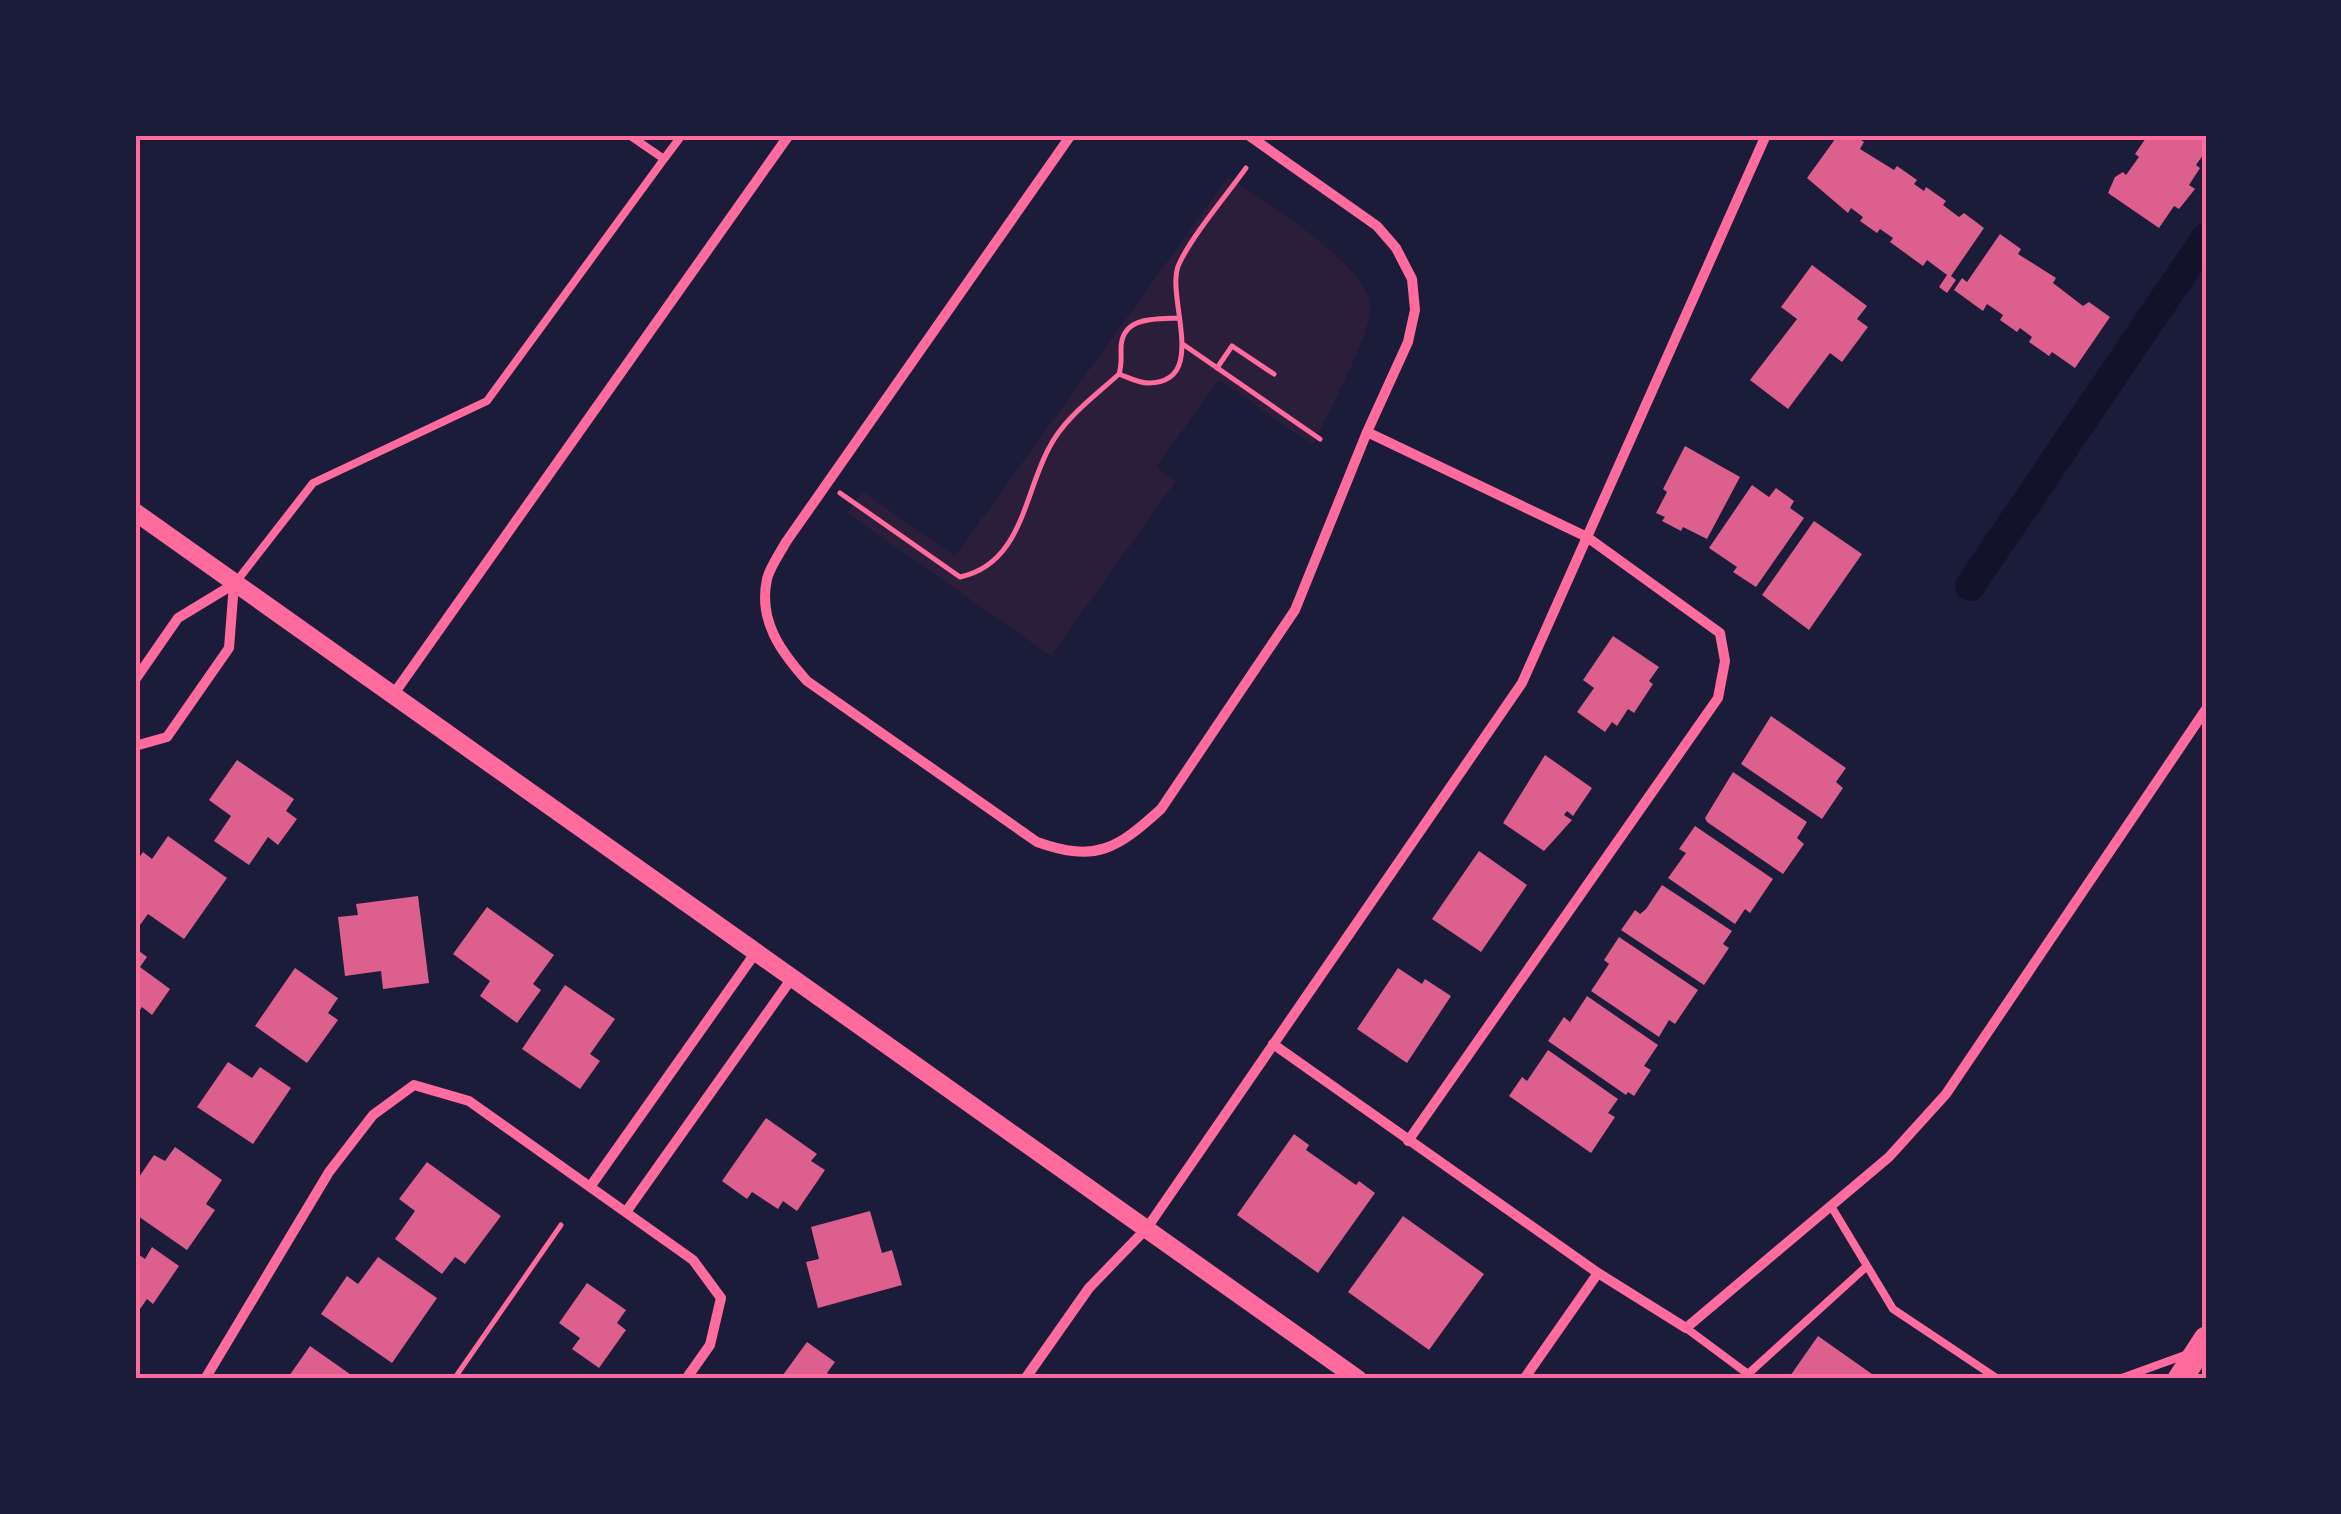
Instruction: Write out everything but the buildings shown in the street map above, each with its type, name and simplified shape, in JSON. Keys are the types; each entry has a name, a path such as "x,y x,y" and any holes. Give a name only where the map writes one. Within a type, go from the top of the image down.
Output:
{"main road":[{"path":"2180,1379 2202,1344"}],"street":[{"path":"394,695 790,135"},
{"path":"1071,135 786,542 767,577 766,617 781,652 807,681 1037,842 1066,852 1100,852 1135,832 1160,808 1295,610 1366,432 1408,342 1415,310 1412,279 1396,248 1377,226 1248,135"},
{"path":"1025,1379 1089,1288 1146,1228 1522,683 1766,135"},
{"path":"1366,432 1587,537 1720,633 1725,661 1718,698 1408,1141"},
{"path":"135,512 1358,1379"},
{"path":"135,680 178,618 234,584"},
{"path":"135,746 166,737 228,648 234,584"},
{"path":"1273,1044 1598,1273 1686,1328 1889,1157 1946,1094 2206,708"},
{"path":"590,1187 756,952"},
{"path":"626,1212 792,978"},
{"path":"206,1379 329,1172 372,1115 414,1084 469,1101 693,1260 721,1298 710,1345 686,1379"},
{"path":"1524,1379 1598,1273"}],"lane":[{"path":"629,135 664,160"},
{"path":"234,584 313,483 487,401 682,135"},
{"path":"1831,1206 1893,1309 1998,1379"},
{"path":"1686,1328 1751,1376 1868,1266"},
{"path":"2119,1379 2202,1344"},
{"path":"1977,1379 1984,1369"}],"path":[{"path":"1118,374 1148,383 1166,378 1178,368 1184,345 1175,293 1177,266 1246,168"},
{"path":"840,493 960,577 972,574 1007,548 1049,447 1066,423 1118,374 1124,334 1140,320 1179,318"},
{"path":"1184,345 1320,439"},
{"path":"1217,368 1232,346 1274,374"},
{"path":"454,1379 562,1225"}],"shaded area":[{"path":"1228,177 1313,236 1355,275 1367,293 1370,310 1362,340 1313,445 1219,380 1156,467 1176,481 1051,656 847,513 863,492 955,556"}],"waterway":[{"path":"1970,586 2206,238"}]}
